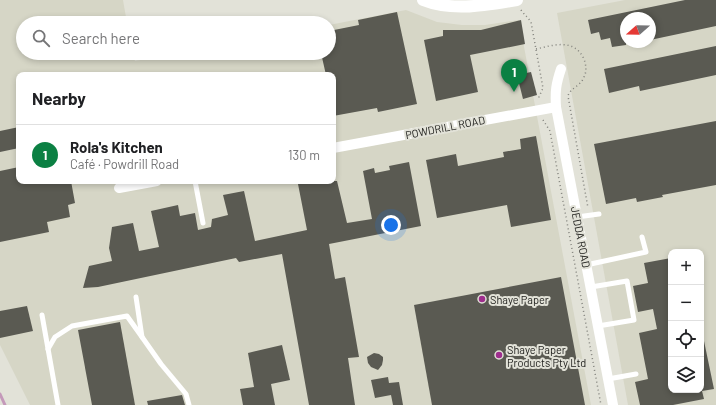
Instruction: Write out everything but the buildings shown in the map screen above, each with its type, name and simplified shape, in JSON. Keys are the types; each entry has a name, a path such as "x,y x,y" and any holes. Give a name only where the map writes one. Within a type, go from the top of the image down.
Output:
{"street":[{"path":"423,0 458,8 490,5 519,5"},
{"name":"JEDDA ROAD","path":"561,69 555,92 556,107 613,405"},
{"name":"POWDRILL ROAD","path":"336,147 556,107"},
{"path":"119,188 141,184"}],"lane":[{"path":"196,184 203,223"},
{"path":"577,218 599,214"},
{"path":"586,265 646,252 642,237"},
{"path":"591,287 627,281 634,320 598,326"},
{"path":"136,297 142,338"},
{"path":"42,315 58,405"},
{"path":"48,349 55,337 72,326 127,316 161,364 186,394 189,405"},
{"path":"608,379 636,374"}],"path":[{"path":"519,5 524,15 528,17 531,22 543,88 539,97"},
{"path":"536,49 558,45 570,46 579,51 586,66 586,72 582,82 571,91 568,96 589,215"},
{"path":"543,121 548,126 550,131 601,405"}],"shaded area":[{"path":"0,0 123,0 126,16 16,16 16,60 336,60 336,24 406,10 437,22 462,25 485,25 519,20 591,405 30,405 0,345"},
{"path":"625,0 716,0 716,405 628,405 557,13"}],"waterway":[{"path":"0,394 5,405"}],"place":[{"name":"Rola's Kitchen","path":"514,92"},
{"name":"Shaye Paper","path":"482,299"},
{"name":"Shaye Paper Products Pty Ltd","path":"499,355"}]}
